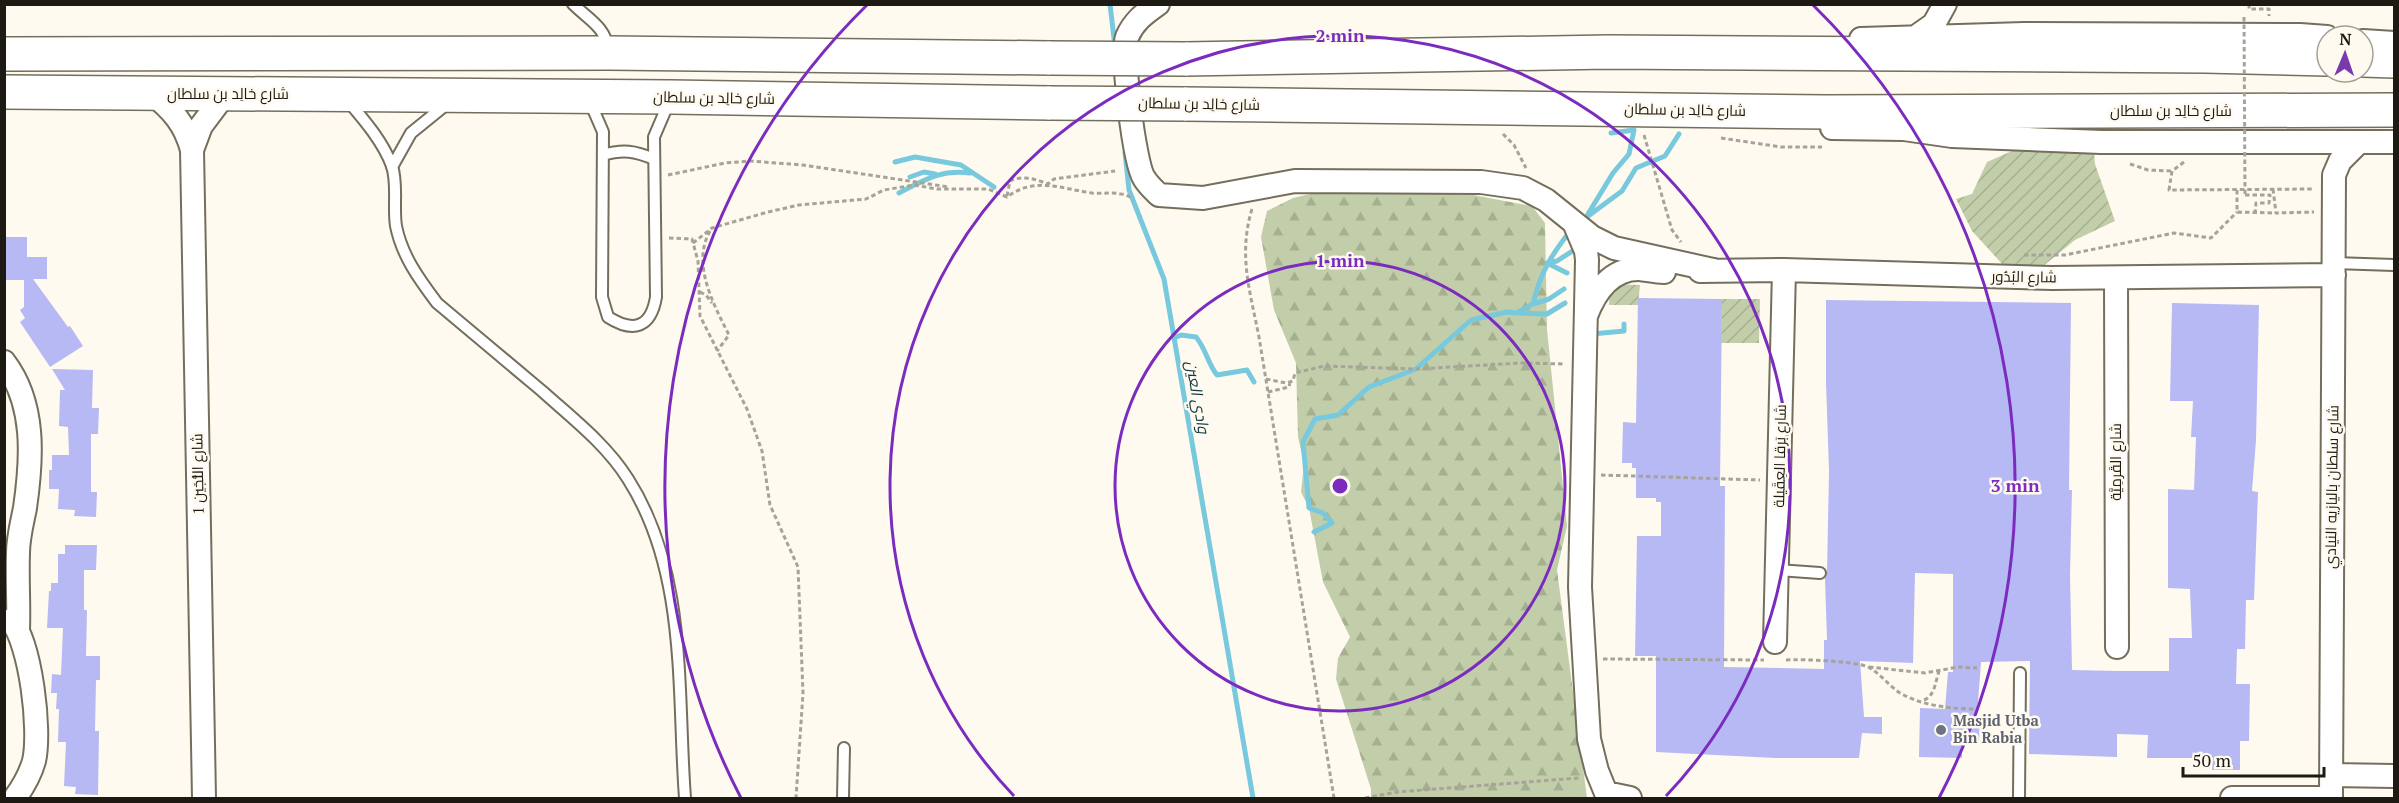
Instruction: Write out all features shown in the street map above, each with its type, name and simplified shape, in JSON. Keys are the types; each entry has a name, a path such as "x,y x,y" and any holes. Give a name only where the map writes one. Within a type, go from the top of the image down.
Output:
{"main road":[{"path":"4,54 609,53 1185,59 1608,52 2315,59"},
{"path":"2375,60 2394,61"},
{"name":"شارع خالِد بن سلطان","path":"4,92 587,96 1827,112 2394,110"}],"street":[{"path":"1158,4 1137,18 1126,40 1131,124 1136,158 1143,178 1160,195 1203,198 1259,188 1272,183 1295,181 1481,183 1523,188 1546,200 1592,237 1614,248 1713,270"},
{"path":"1917,36 1934,24 1945,4"},
{"path":"1954,4 1965,27 1974,35"},
{"path":"1608,52 1672,43 1917,36 2024,34 2315,36"},
{"path":"2375,42 2394,44"},
{"name":"شارع اللُّجَين 1","path":"151,93 170,108 178,118 192,150 204,798"},
{"name":"شارع اللُّجَين 1","path":"192,150 201,126 225,94"},
{"path":"1604,108 1712,125 1904,129 1952,136 2090,142 2394,142"},
{"path":"2301,142 2322,156 2331,166 2334,192"},
{"path":"2334,192 2340,161 2358,143"},
{"name":"شارع سلطان باليازيه النيادي","path":"2331,790 2334,192"},
{"path":"1575,225 1586,251 1587,282 1580,587 1589,739 1597,771 1606,793 1630,798"},
{"path":"1587,282 1595,264 1622,254 1636,254"},
{"path":"1586,316 1598,291 1614,276 1624,271 1639,269 1672,272 1713,270"},
{"name":"شارع البُدُور","path":"1713,270 2116,278 2334,269"},
{"name":"شارع بَرقا العِقَيلة","path":"1772,654 1780,480 1784,270"},
{"name":"شارع القَرمِيَّة","path":"2116,278 2117,647"},
{"path":"4,362 21,389 29,428 29,478 11,622 30,679 37,724 34,760 25,795"},
{"path":"4,571 18,552"},
{"path":"2232,798 2331,790 2394,776"}],"lane":[{"path":"573,4 603,31 609,53"},
{"path":"343,95 372,129 392,167 396,226 404,253 420,280 437,303 577,422 603,447 628,478 652,525 666,572 676,630 685,798"},
{"path":"392,167 411,133 456,96"},
{"path":"587,96 603,132 602,297 608,317 623,326 634,327 645,322 654,311 656,297 654,137 671,97"},
{"path":"603,155 620,150 638,152 654,159"},
{"path":"2334,269 2394,265"},
{"path":"1777,570 1820,573"},
{"path":"2019,798 2020,673"},
{"path":"843,798 844,748"}],"path":[{"path":"2244,17 2245,195 2270,195 2269,203 2256,203 2255,213"},
{"path":"1642,133 1672,230 1684,246"},
{"path":"2148,170 2172,171 2189,159"},
{"path":"655,178 724,163 750,161 803,165 957,188"},
{"path":"1007,197 1017,190 1028,186 1048,184 1054,179 1115,171"},
{"path":"2172,171 2169,190 2274,189 2334,192"},
{"path":"1007,197 1010,181 1017,177 1093,193 1121,194 1132,198 1160,195"},
{"path":"693,243 712,228 799,205 866,199 885,190 914,184 937,189 988,189 1007,197"},
{"path":"2274,189 2276,213"},
{"path":"2023,255 2066,255 2174,232 2211,238 2237,212 2237,190"},
{"path":"2237,212 2276,213 2334,192"},
{"path":"1260,203 1251,209 1244,239 1247,277 1266,379 1334,798"},
{"path":"712,228 706,237 703,258 705,276 716,309 729,335 717,351"},
{"path":"656,238 693,239 698,261 700,316 747,409 762,451 770,505 798,567 803,693 796,798"},
{"path":"700,292 706,295 716,309"},
{"path":"1268,392 1289,387 1295,373 1324,366 1416,369 1521,363 1584,363"},
{"path":"1266,379 1286,384 1290,382"},
{"path":"1583,475 1780,480"},
{"path":"1583,658 1643,661 1772,654 1924,673 1940,669 1977,668"},
{"path":"1868,667 1901,693 1951,708 1977,709"},
{"path":"1922,701 1929,698 1934,690 1940,669"},
{"path":"1365,798 1397,792 1585,777 1597,771"}],"green space":[{"path":"2012,151 2094,152 2095,164 2115,221 2075,240 2042,267 2005,267 1972,231 1956,199 1972,194 1987,162"},
{"path":"1323,191 1473,195 1532,206 1545,223 1547,329 1567,526 1557,570 1587,798 1371,798 1371,789 1336,679 1338,658 1350,637 1323,582 1309,508 1301,492 1304,464 1298,437 1296,363 1274,310 1261,237 1267,211 1293,198"},
{"path":"1610,284 1640,285 1638,305 1609,305"},
{"path":"1722,299 1760,299 1759,343 1721,343"}],"building":[{"path":"4,237 27,237 27,257 47,257 47,279 33,279 83,346 50,367 20,322 25,318 20,310 24,307 24,280 4,280"},
{"path":"1638,298 1722,299 1720,486 1725,486 1724,667 1824,669 1824,640 1827,640 1825,578 1827,573 1829,471 1826,300 2071,303 2069,490 2072,490 2070,575 2072,670 2118,671 2169,671 2169,638 2192,638 2190,589 2168,588 2168,489 2194,490 2196,437 2191,437 2193,401 2170,401 2172,303 2259,305 2256,440 2252,491 2258,492 2254,600 2246,600 2245,649 2237,649 2236,684 2250,684 2249,741 2240,741 2240,770 2212,770 2213,758 2147,758 2148,735 2117,734 2117,757 2029,754 2030,661 1981,662 1977,716 1980,716 1979,744 1962,744 1962,758 1919,757 1920,708 1945,709 1948,672 1953,672 1953,574 1915,573 1913,663 1860,661 1864,717 1882,717 1882,734 1862,733 1859,758 1775,758 1656,752 1656,656 1635,656 1637,536 1661,536 1661,502 1656,502 1656,498 1636,498 1636,468 1632,468 1632,463 1622,463 1623,422 1636,423"},
{"path":"52,369 93,370 92,408 99,408 98,434 91,434 91,492 97,492 96,517 74,516 75,510 58,509 59,489 49,489 52,455 69,455 68,427 59,426 60,390 65,390"},
{"path":"65,545 97,545 96,570 84,570 84,610 87,610 86,656 100,656 100,680 96,680 95,731 99,731 98,795 75,794 76,787 64,786 66,742 58,742 57,693 51,693 52,674 61,675 63,628 47,628 49,591 51,591 51,583 58,583 58,554 65,554"}],"waterway":[{"name":"وادي العين","path":"1110,4 1115,47"},
{"path":"1588,214 1613,173 1629,154 1634,130 1611,133"},
{"path":"1580,222 1622,191 1636,168 1665,156 1679,134"},
{"name":"وادي العين","path":"1125,152 1129,190 1164,279 1253,798"},
{"path":"895,162 915,157 961,165 994,187"},
{"path":"910,177 924,172 935,174"},
{"path":"899,193 941,174 970,173"},
{"path":"1314,532 1332,523 1323,513 1309,508 1303,442 1315,419 1338,415 1369,387 1416,369 1471,320 1507,312 1516,313 1533,304 1548,264 1571,230"},
{"path":"1547,263 1557,261 1574,250"},
{"path":"1549,264 1567,273"},
{"path":"1533,304 1549,299 1564,289"},
{"path":"1516,313 1547,314 1565,303"},
{"path":"1592,334 1624,331 1624,324"},
{"path":"1174,338 1181,335 1196,337 1217,375 1247,370 1254,382"}],"place":[{"name":"Masjid Utba Bin Rabia","path":"1941,730"}]}
